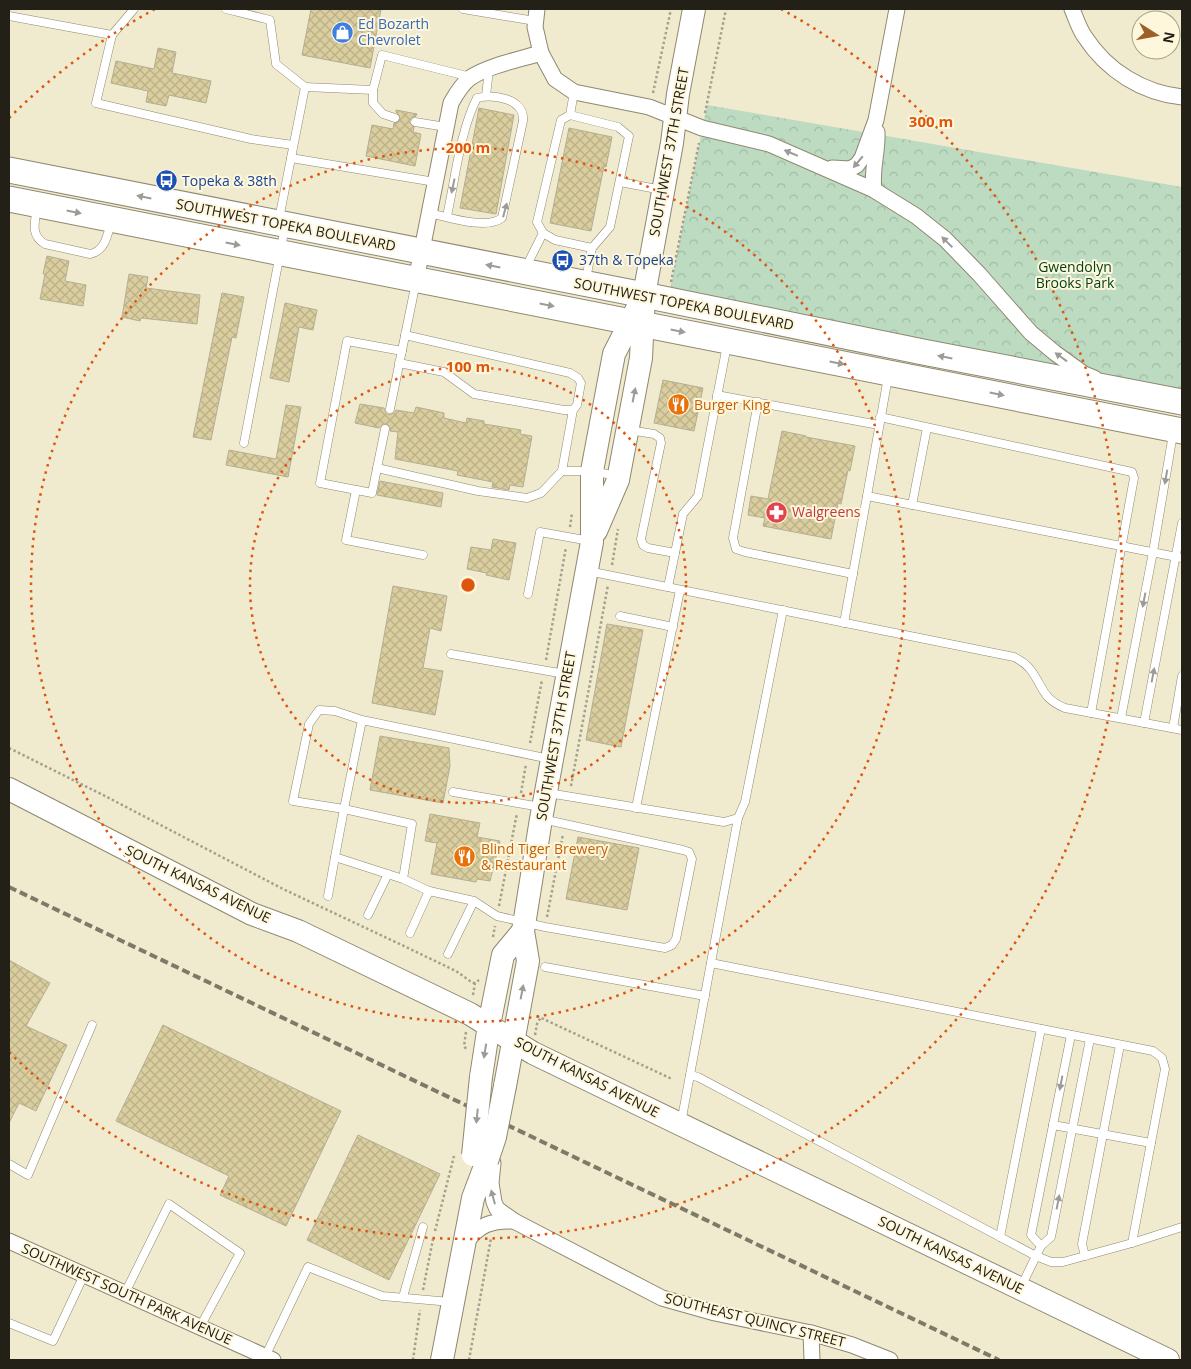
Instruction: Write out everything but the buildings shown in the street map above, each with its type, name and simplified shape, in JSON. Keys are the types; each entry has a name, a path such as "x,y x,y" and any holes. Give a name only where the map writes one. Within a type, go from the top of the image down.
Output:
{"main road":[{"name":"SOUTHWEST 37TH STREET","path":"592,542 592,471 614,354 636,323 644,295 694,9"},
{"name":"SOUTHWEST TOPEKA BOULEVARD","path":"9,170 1182,402"},
{"name":"SOUTHWEST TOPEKA BOULEVARD","path":"9,199 1178,430"},
{"name":"SOUTHWEST 37TH STREET","path":"477,1157 495,1137 505,1086 528,961 524,927 543,806 586,571 592,542 618,476 641,358 636,323"},
{"name":"SOUTH KANSAS AVENUE","path":"9,790 252,914 298,931 489,1025 532,1053 1168,1360"},
{"name":"SOUTHWEST 37TH STREET","path":"442,1360 473,1198 481,1077 489,1025 503,955 524,927"},
{"path":"1180,1360 1182,1355"}],"street":[{"path":"816,165 850,169 857,165 862,158 876,120 897,9"},
{"path":"1072,9 1084,36 1096,52 1116,71 1148,89 1171,96 1182,97"},
{"path":"536,15 536,34 541,53 555,79 574,92 649,107 702,128 768,144 874,190 916,216 944,239 979,274 1031,333 1055,354 1084,374 1118,390"},
{"path":"416,280 446,127 452,103 459,90 472,77 489,69 541,53"},
{"path":"874,190 872,175 877,142 876,120"},
{"name":"SOUTHEAST QUINCY STREET","path":"477,1157 491,1183 497,1209 514,1222 662,1298 715,1313 811,1333 852,1345 890,1360"},
{"name":"SOUTHEAST QUINCY STREET","path":"464,1245 479,1228 494,1222 514,1222"},
{"name":"SOUTHWEST SOUTH PARK AVENUE","path":"9,1241 267,1359"},
{"path":"811,1333 812,1360"}],"lane":[{"path":"134,9 112,35 96,104 251,139 293,145"},
{"path":"226,9 270,20 276,64 305,87 373,90"},
{"path":"463,9 536,15"},
{"path":"9,16 112,35"},
{"path":"395,118 383,114 373,104 373,90 382,55 472,77"},
{"path":"486,96 489,69"},
{"path":"244,443 279,253 281,224 293,145 305,87"},
{"path":"570,115 574,92"},
{"path":"429,213 490,224 502,218 524,114 517,104 494,96 476,98 470,112 447,216"},
{"path":"585,284 592,248 610,228 629,136 618,127 570,115 561,120 537,222 543,233 555,240 592,248"},
{"path":"415,122 446,127"},
{"path":"291,158 434,182"},
{"path":"620,182 663,190"},
{"path":"37,205 34,232 38,240 45,244 90,254 98,251 104,244 112,220"},
{"path":"523,272 543,233"},
{"path":"390,409 416,280"},
{"path":"377,468 478,491 527,498 541,493 562,470 573,410 577,405 581,383 570,372 405,335"},
{"path":"385,429 372,493 320,483 347,341 402,351"},
{"path":"668,587 683,514 698,496 728,341"},
{"path":"400,363 444,372 474,394 573,410"},
{"path":"844,623 889,373"},
{"path":"718,395 927,428 1132,472 1134,478 1091,713"},
{"path":"758,402 733,538 736,548 745,552 853,574"},
{"path":"912,505 927,428"},
{"path":"627,430 654,434 660,438 661,443 641,539 643,545 648,548 675,553"},
{"path":"1120,718 1178,430"},
{"path":"562,470 592,471 618,476"},
{"path":"356,490 346,540 423,555"},
{"path":"867,496 1179,557"},
{"path":"1144,722 1179,557 1182,523"},
{"path":"528,594 540,532 592,542"},
{"path":"586,571 1014,657 1024,663 1031,671 1040,687 1054,703 1065,708 1182,730"},
{"path":"636,808 680,590"},
{"path":"680,1124 738,818 744,802 783,610"},
{"path":"620,616 673,626"},
{"path":"451,654 567,674"},
{"path":"1172,728 1182,676"},
{"path":"403,879 412,824 344,809 293,801 309,724 318,710 335,712 362,720 552,759"},
{"path":"328,896 362,720"},
{"path":"452,792 543,806 636,808 724,822 738,818"},
{"path":"335,858 403,879 429,891 474,901 497,916 524,927 665,948 672,945 676,939 692,859 689,852 543,806"},
{"path":"368,915 388,874"},
{"path":"410,933 429,891"},
{"path":"448,954 474,901"},
{"path":"711,963 1153,1051 1162,1058 1165,1069 1132,1243"},
{"path":"545,967 705,996"},
{"path":"9,1164 28,1175 92,1026"},
{"path":"1000,1237 1041,1029"},
{"path":"1041,1246 1031,1235 1071,1035"},
{"path":"1020,1289 1041,1246 1050,1237 1090,1039"},
{"path":"1084,1256 1082,1244 1120,1044"},
{"path":"690,1075 698,1077 1036,1256 1051,1262 1063,1262 1182,1228"},
{"path":"1053,1125 1151,1143"},
{"path":"125,1293 169,1204 240,1253 200,1327"},
{"path":"404,1298 423,1226"},
{"path":"267,1359 308,1268 382,1296 453,1302"},
{"path":"9,1323 53,1341 84,1275"}],"path":[{"path":"649,107 672,9"},
{"path":"9,748 283,889 423,955 456,972 470,982 496,993"},
{"path":"413,1360 431,1244 477,1157"},
{"path":"469,1360 494,1222"}],"green space":[{"name":"Gwendolyn Brooks Park","path":"707,105 1182,187 1182,402 668,300"}],"railway":[{"path":"9,887 999,1360"}],"place":[{"name":"Ed Bozarth Chevrolet","path":"342,32"},
{"name":"Topeka & 38th","path":"166,181"},
{"name":"37th & Topeka","path":"563,260"},
{"name":"Burger King","path":"678,405"},
{"name":"Walgreens","path":"776,512"},
{"name":"Blind Tiger Brewery & Restaurant","path":"465,857"}]}
